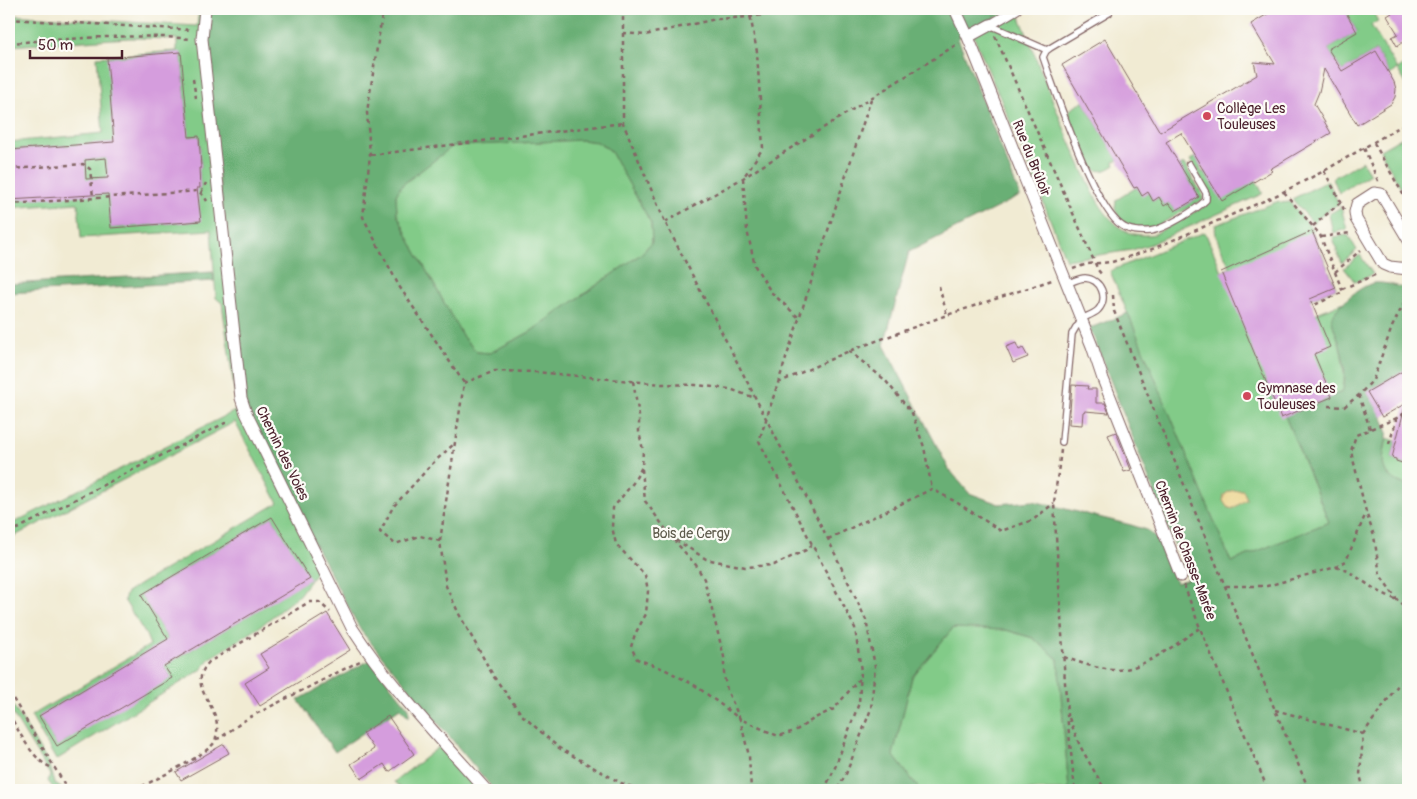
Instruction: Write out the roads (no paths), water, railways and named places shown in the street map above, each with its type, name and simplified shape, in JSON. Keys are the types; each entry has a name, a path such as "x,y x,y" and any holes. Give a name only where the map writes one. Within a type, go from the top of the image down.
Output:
{"street":[{"name":"Chemin des Voies","path":"205,9 202,39 242,398 246,413 365,658 486,790"},
{"name":"Rue du Brûloir","path":"956,9 1082,320"},
{"path":"968,37 1017,9"},
{"path":"1408,239 1383,196 1376,192 1355,207 1356,220 1383,264 1390,267 1408,269"},
{"name":"Chemin de Chasse-Marée","path":"1082,320 1181,576"}],"lane":[{"path":"1109,13 1047,50 1043,58 1088,173 1111,216 1120,225 1136,231 1150,231 1180,218 1205,202 1207,198 1206,193 1189,164"},
{"path":"990,25 1047,50"},
{"path":"1062,442 1072,334 1082,320 1100,308 1104,296 1098,284 1087,278 1064,279"}],"place":[{"name":"Collège Les Touleuses","path":"1207,116"},
{"name":"Gymnase des Touleuses","path":"1247,396"}],"park label":[{"name":"Bois de Cergy","path":"691,533"}]}
